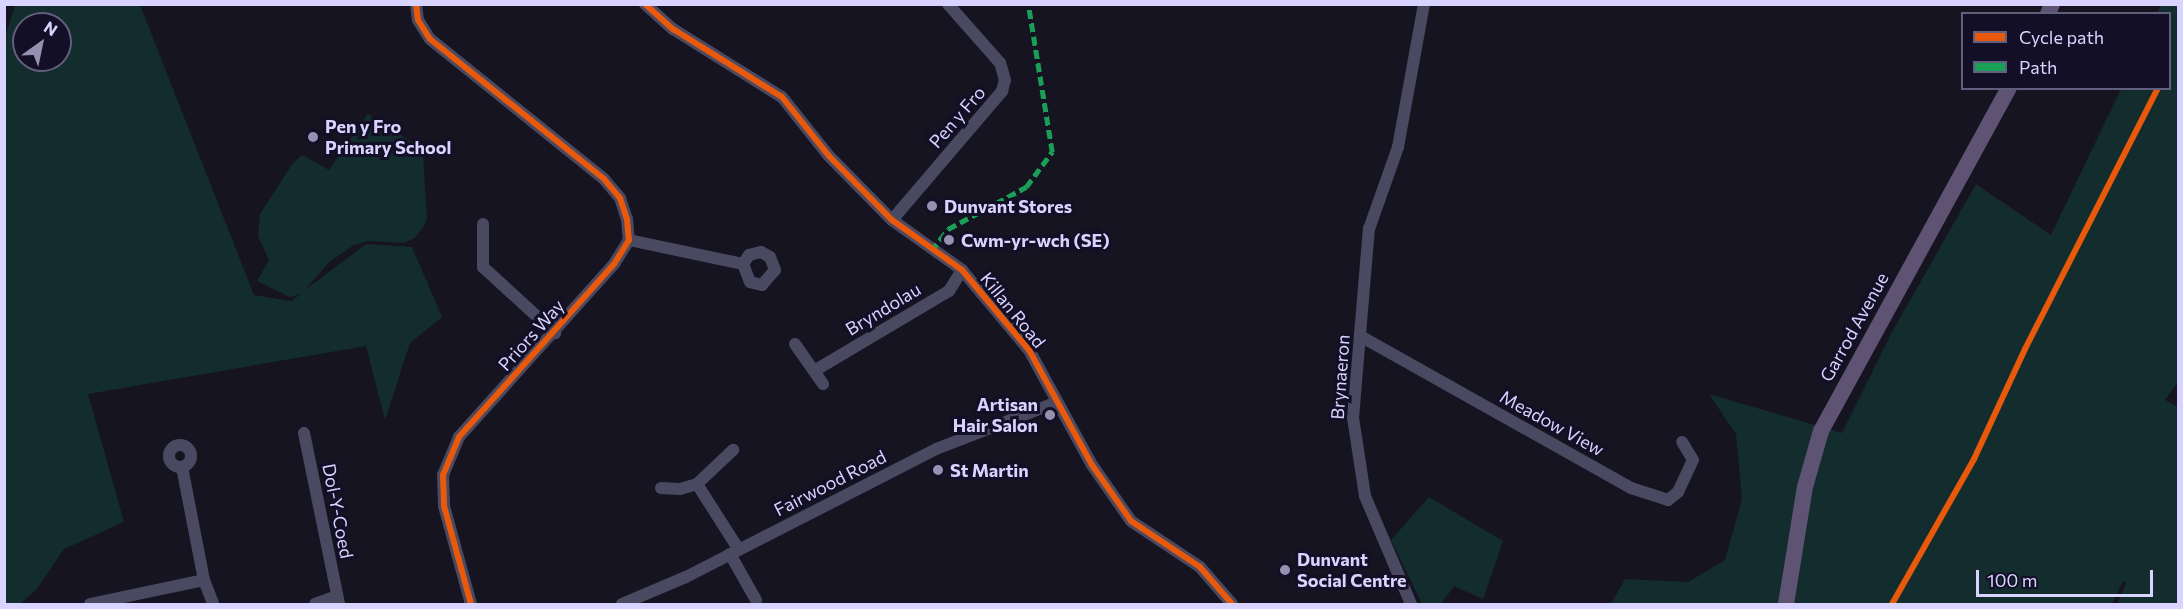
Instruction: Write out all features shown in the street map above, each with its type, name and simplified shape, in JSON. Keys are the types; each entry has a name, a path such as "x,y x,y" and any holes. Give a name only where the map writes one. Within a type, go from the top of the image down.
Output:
{"main road":[{"name":"Garrod Avenue","path":"1786,604 1805,487 1821,432 2008,90"}],"street":[{"path":"416,4 418,20 430,39 604,179 620,198 629,240 743,264"},
{"name":"Killan Road","path":"645,4 673,29 782,97 829,156 892,220 962,270 1029,350 1092,465 1131,520 1200,567 1232,604"},
{"name":"Pen y Fro","path":"892,220 1002,92 1005,80 1000,63 948,4"},
{"name":"Brynaeron","path":"1411,604 1365,496 1353,418 1362,337 1369,229 1398,147 1424,4"},
{"name":"Priors Way","path":"483,224 483,267 555,333"},
{"name":"Priors Way","path":"471,604 444,506 442,475 459,437 555,333 629,240"},
{"name":"Bryndolau","path":"814,371 949,291 962,270"},
{"name":"Meadow View","path":"1362,337 1631,488 1668,500 1678,492 1693,460 1682,442"},
{"path":"795,344 823,384"},
{"name":"Fairwood Road","path":"622,604 640,602 936,449 1057,402"},
{"name":"Dol-Y-Coed","path":"304,433 338,601 315,604"},
{"path":"661,488 680,489 697,484 733,450"},
{"path":"182,467 204,580 213,604"},
{"path":"697,484 734,552 756,600"},
{"path":"90,604 204,580"},
{"path":"1217,604 1219,590"}],"green space":[{"path":"15,5 140,5 254,295 291,301 301,294 290,297 257,281 269,260 258,236 260,214 293,163 302,155 329,170 368,114 410,141 423,153 427,219 423,227 415,238 404,243 368,241 354,245 329,262 305,290 366,244 412,247 442,317 410,343 385,420 366,346 88,394 124,522 64,549 36,590 20,604 5,604 4,41 12,15 12,72 72,72 72,12 13,12"},
{"path":"2161,5 2178,5 2178,382 2165,400 2178,407 2178,604 2117,604 2126,583 2123,581 2112,604 1611,604 1625,579 1688,582 1725,560 1742,499 1736,434 1709,394 1842,433 1892,332 1976,184 2051,235 2121,90 2171,90 2171,12 2158,12"},
{"path":"1429,497 1503,541 1483,599 1454,586 1441,604 1422,604 1391,540"}],"marked path":[{"path":"931,251 948,229 1026,187 1052,152 1028,4"}],"cycle path":[{"path":"416,4 418,20 430,39 604,179 620,198 627,219 629,240 614,264 459,437 443,475 444,506 471,604"},
{"path":"645,4 673,29 782,97 829,156 892,220 962,270 1029,350 1092,465 1131,521 1200,567 1232,604"},
{"path":"1892,604 1974,459 2025,349 2157,90"}],"place":[{"name":"Pen y Fro Primary School","path":"313,137"},
{"name":"Dunvant Stores","path":"932,206"},
{"name":"Cwm-yr-wch (SE)","path":"949,240"},
{"name":"Artisan Hair Salon","path":"1050,415"},
{"name":"St Martin","path":"938,470"},
{"name":"Dunvant Social Centre","path":"1285,570"}]}
